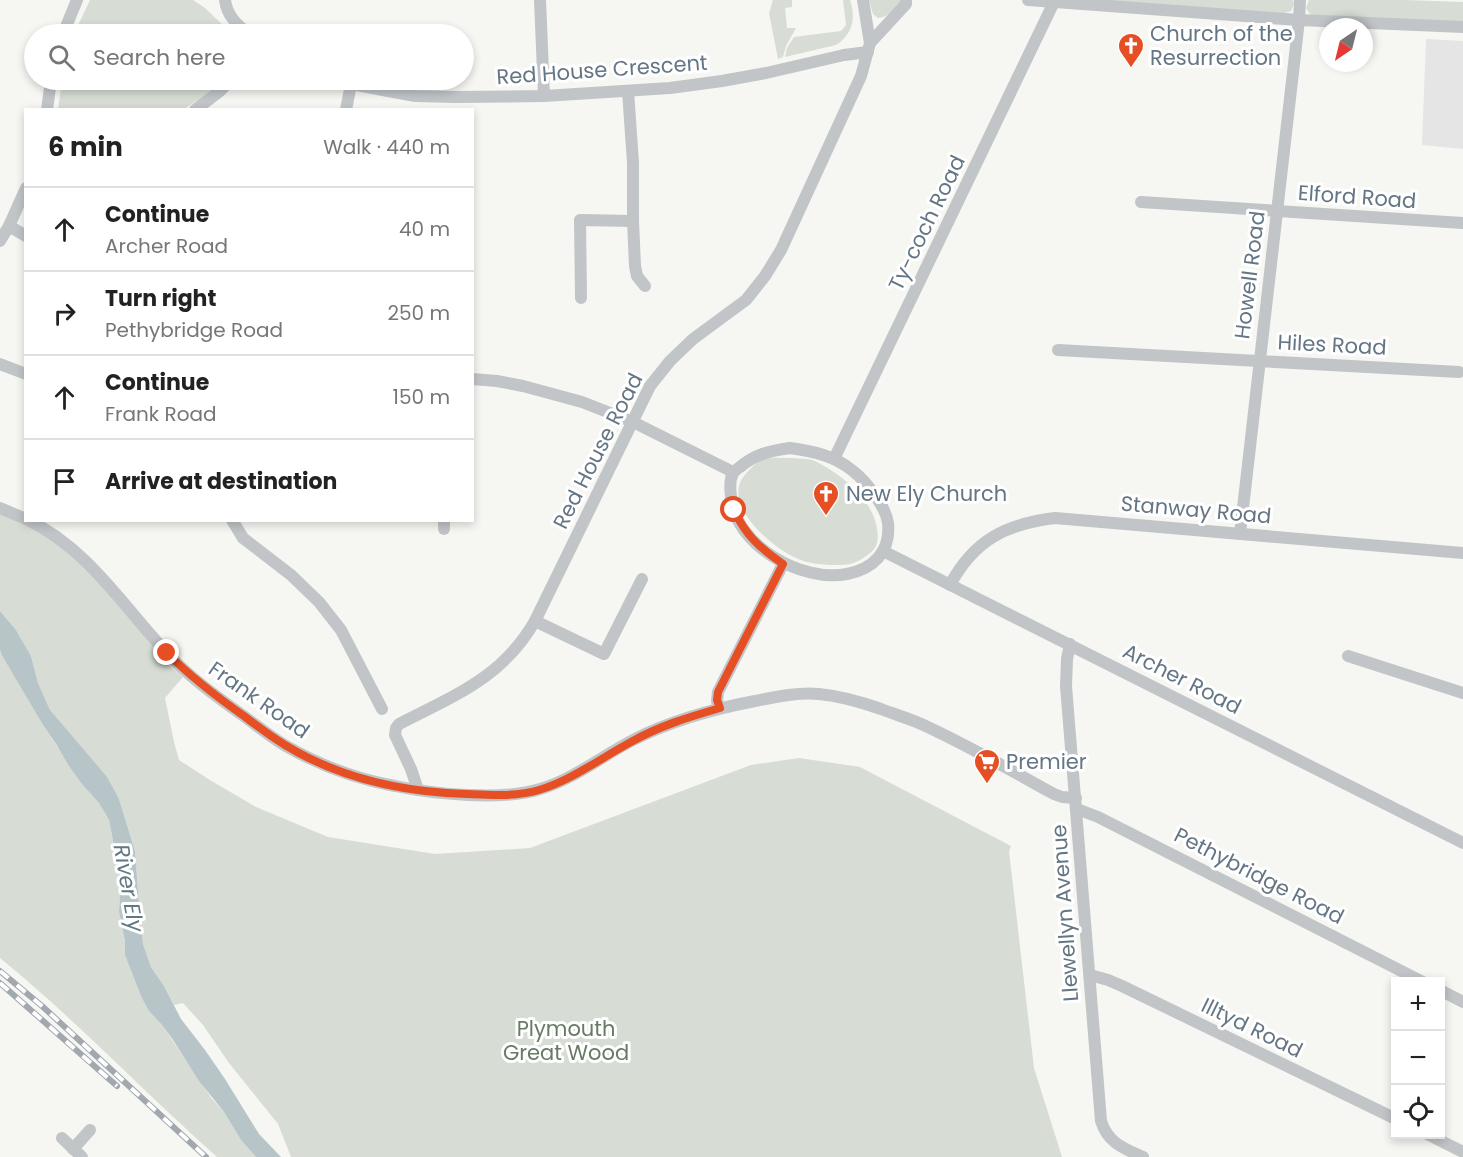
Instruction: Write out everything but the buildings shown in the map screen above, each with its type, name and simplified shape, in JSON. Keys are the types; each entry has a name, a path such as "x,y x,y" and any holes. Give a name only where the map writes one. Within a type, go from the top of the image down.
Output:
{"street":[{"path":"67,24 77,0"},
{"path":"225,0 231,18 238,24"},
{"path":"540,0 544,96"},
{"name":"Red House Road","path":"418,790 395,735 396,728 399,724 486,677 518,647 535,621 650,386 670,361 693,339 746,300 765,276 781,250 861,76 869,47 863,0"},
{"name":"Red House Road","path":"869,47 906,4 906,0"},
{"path":"1028,0 1299,20 1463,27"},
{"name":"Howell Road","path":"1240,534 1300,0"},
{"name":"Ty-coch Road","path":"834,459 1054,1"},
{"name":"Red House Crescent","path":"383,90 455,104 670,88 722,81 844,56 869,47"},
{"path":"47,108 50,90"},
{"path":"198,108 221,90"},
{"path":"346,108 350,90"},
{"path":"628,91 633,163 635,266 637,276 645,286"},
{"path":"0,241 24,192"},
{"name":"Elford Road","path":"1141,202 1463,223"},
{"path":"581,298 580,220 633,221"},
{"path":"9,226 24,235"},
{"name":"Hiles Road","path":"1058,350 1459,372"},
{"path":"0,364 24,373"},
{"path":"474,379 523,386 582,402 633,422 733,472"},
{"path":"790,448 810,451 834,459 864,481 880,504 888,521 888,535 883,551 871,565 860,571 844,575 811,573 783,564 749,536 740,523 731,498 733,472 748,460 766,452 790,448"},
{"name":"Frank Road","path":"0,508 24,519"},
{"name":"Stanway Road","path":"950,585 966,559 993,536 1012,527 1055,518 1463,553"},
{"name":"Frank Road","path":"31,522 54,535 90,564 183,669 225,703 284,745 358,777 418,790"},
{"path":"233,522 243,538 291,575 319,602 341,630 382,709"},
{"name":"Archer Road","path":"883,551 1463,843"},
{"path":"720,708 717,700 718,692 783,564"},
{"path":"535,621 604,654 642,579"},
{"name":"Llewellyn Avenue","path":"1070,644 1066,659 1066,686 1101,1121 1104,1131 1113,1142 1143,1157"},
{"path":"1348,656 1463,693"},
{"name":"Pethybridge Road","path":"418,790 447,794 491,795 519,794 539,790 560,782 632,741 670,723 720,708 774,697 818,694 843,698 916,722 958,741 1098,817 1416,977"},
{"name":"Illtyd Road","path":"1090,975 1122,986 1391,1117"},
{"path":"1445,993 1463,1002"},
{"path":"62,1138 78,1153 90,1130"},
{"path":"1437,1139 1463,1152"}],"shaded area":[{"path":"1426,39 1463,41 1463,149 1422,145"}],"green space":[{"path":"90,0 193,0 222,24 79,24"},
{"path":"773,0 792,0 792,7 785,8 787,28 796,28 783,57 778,59 769,13"},
{"path":"843,0 850,0 853,19 842,41 836,45 785,57 787,48 794,37 841,31 846,25"},
{"path":"869,0 902,0 889,14 878,18 873,14"},
{"path":"1088,0 1293,0 1294,4 1291,11 1281,14"},
{"path":"1309,0 1463,2 1463,22 1315,16 1310,14 1306,8"},
{"path":"61,90 213,90 186,108 58,108"},
{"path":"792,458 812,460 825,466 845,480 862,498 874,518 877,529 878,538 873,551 859,561 849,564 826,565 806,562 786,553 753,524 739,500 739,487 744,476 762,460"},
{"name":"Plymouth Great Wood","path":"0,508 54,535 167,653 163,660 183,677 165,698 179,760 256,807 328,837 435,854 530,848 751,765 799,758 860,767 1011,846 1009,851 1034,1068 1062,1157 291,1157 278,1124 229,1063 203,1025 183,1003 174,1005 151,967 143,944 135,851 119,799 50,710 38,683 31,656 16,630 0,611"},
{"path":"0,650 43,725 81,783 99,803 109,820 119,872 119,912 125,941 125,955 149,1011 162,1025 212,1099 224,1112 241,1140 256,1157 217,1157 56,1006 0,958"}],"water":[{"name":"River Ely","path":"0,611 16,630 31,656 38,683 50,710 107,777 119,799 135,851 143,944 151,967 181,1019 225,1079 259,1134 281,1157 256,1157 241,1140 224,1112 199,1081 142,998 125,955 125,941 119,912 119,872 109,820 99,803 69,766 3,657 0,650"}],"railway":[{"path":"0,971 42,1006 206,1157"},
{"path":"0,983 117,1086"}],"place":[{"name":"Church of the Resurrection","path":"1131,69"},
{"name":"New Ely Church","path":"826,517"},
{"name":"Premier","path":"987,785"}],"route":[{"path":"167,653 225,703 284,745 358,777 394,786 447,794 519,794 539,790 560,782 632,741 670,723 720,708 717,700 718,692 783,564 749,536 734,510"}]}
